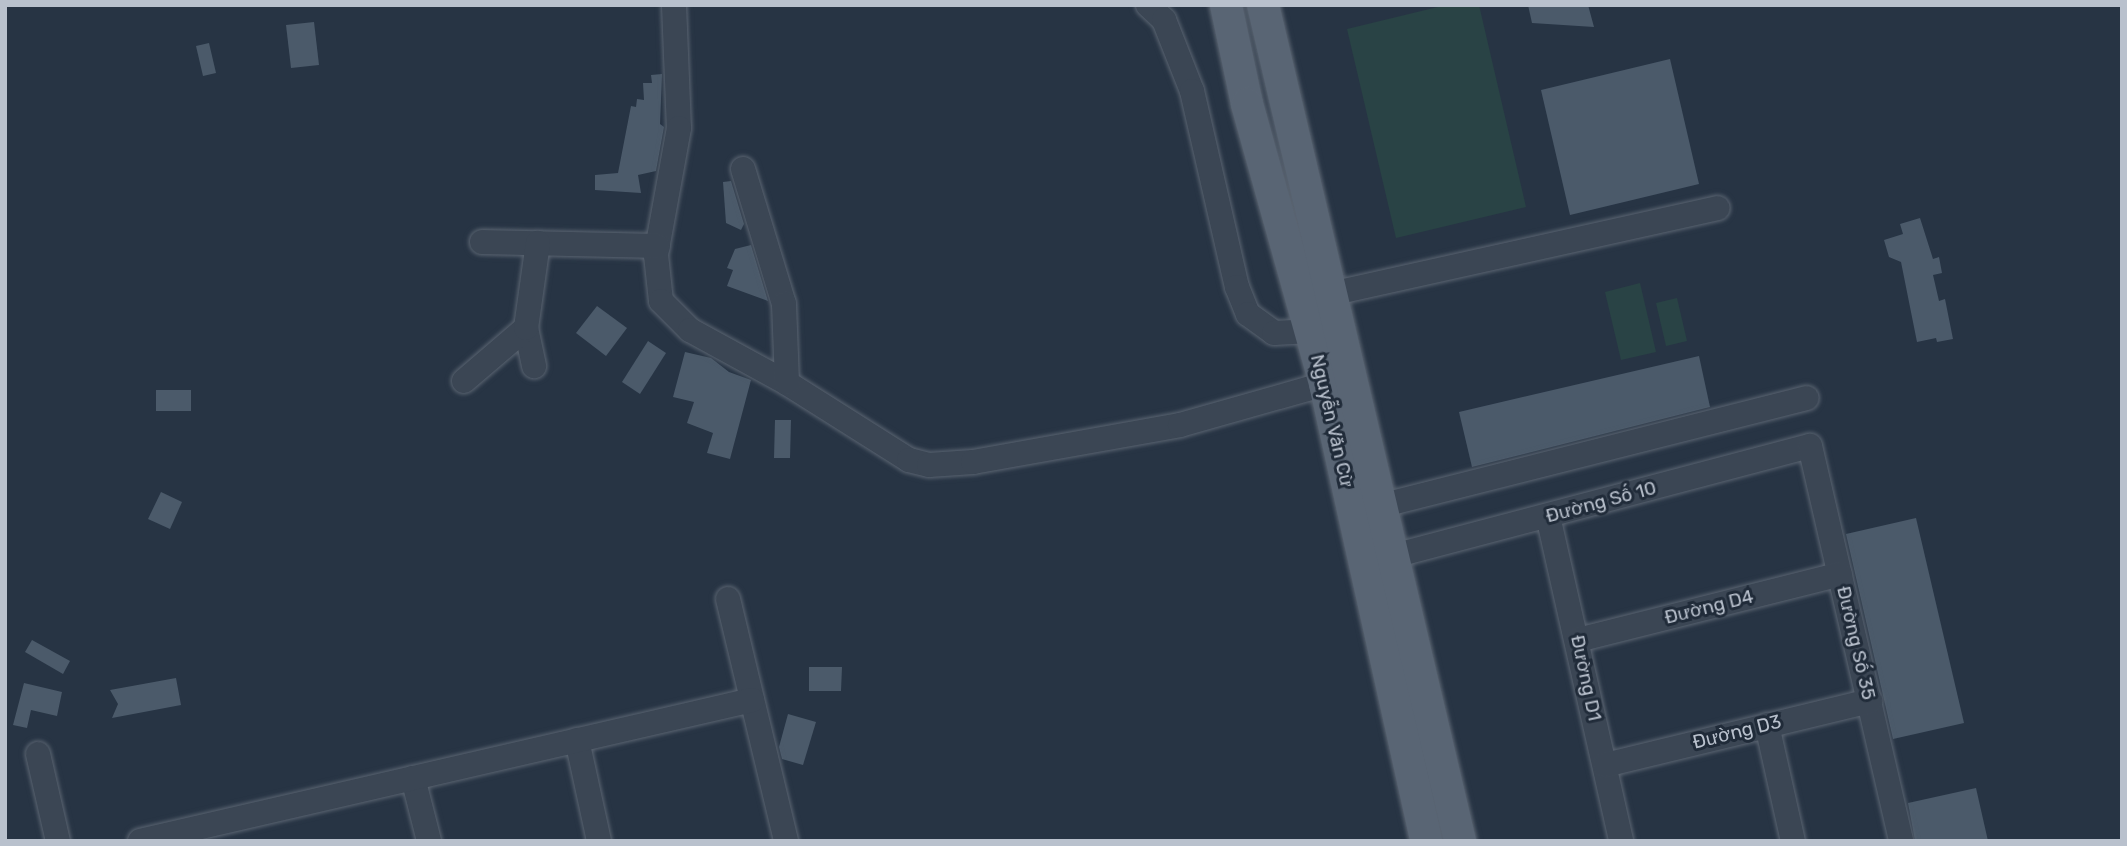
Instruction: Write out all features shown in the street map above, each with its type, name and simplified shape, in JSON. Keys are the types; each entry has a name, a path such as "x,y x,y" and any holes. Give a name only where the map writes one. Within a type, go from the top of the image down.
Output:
{"main road":[{"name":"Nguyễn Văn Cừ","path":"1226,5 1247,104 1310,331 1460,841"},
{"name":"Nguyễn Văn Cừ","path":"1263,5 1380,506 1378,559 1426,841"}],"street":[{"path":"674,5 679,128 658,246 668,311 909,460 945,466 1180,425 1325,384"},
{"path":"1148,5 1164,20 1192,91 1237,287 1248,314 1274,333 1310,331"},
{"path":"743,169 784,304 787,383"},
{"path":"1330,294 1718,208"},
{"path":"482,242 658,246"},
{"path":"534,366 526,328 538,243"},
{"path":"464,381 526,328"},
{"path":"1380,506 1807,398"},
{"name":"Đường Số 10","path":"1378,559 1810,446"},
{"name":"Đường Số 35","path":"1810,446 1901,841"},
{"name":"Đường D1","path":"1548,516 1578,640 1620,841"},
{"name":"Đường D4","path":"1578,640 1840,573"},
{"path":"728,599 786,841"},
{"path":"140,841 752,700"},
{"name":"Đường D3","path":"1605,765 1870,701"},
{"path":"1767,725 1793,841"},
{"path":"577,740 599,841"},
{"path":"38,754 58,841"},
{"path":"413,778 429,841"}],"green space":[{"path":"1446,5 1479,5 1526,207 1396,238 1347,29"},
{"path":"1640,283 1656,352 1621,360 1605,292"},
{"path":"1677,298 1687,341 1666,346 1656,303"}],"building":[{"path":"1528,5 1588,5 1594,27 1532,23"},
{"path":"314,22 319,65 291,68 286,25"},
{"path":"209,43 216,73 203,76 196,46"},
{"path":"1670,59 1699,184 1570,215 1541,90"},
{"path":"662,74 660,124 664,127 656,171 638,175 641,193 595,190 595,175 618,173 631,106 636,107 637,99 644,100 643,83 652,83 651,75"},
{"path":"731,181 744,224 741,230 726,223 723,182"},
{"path":"1920,218 1933,259 1939,257 1942,273 1933,275 1939,301 1945,299 1953,339 1937,342 1936,338 1917,342 1901,262 1889,257 1884,240 1903,234 1900,224"},
{"path":"751,245 768,301 727,286 733,270 727,268 735,249"},
{"path":"597,306 627,328 606,356 576,333"},
{"path":"648,341 666,353 640,394 622,382"},
{"path":"685,352 711,358 729,372 751,380 730,459 707,453 713,433 687,423 694,402 673,397"},
{"path":"1699,356 1710,407 1472,467 1459,412"},
{"path":"156,390 191,390 191,411 156,411"},
{"path":"775,420 791,420 790,458 774,458"},
{"path":"161,492 182,502 170,529 148,519"},
{"path":"1916,518 1964,723 1893,739 1846,534"},
{"path":"32,640 70,661 63,674 25,652"},
{"path":"809,667 842,667 841,691 809,691"},
{"path":"176,678 181,705 112,718 118,704 110,690"},
{"path":"24,683 62,692 57,716 31,710 27,728 13,725"},
{"path":"788,714 816,722 803,765 782,759 779,747"},
{"path":"1976,788 1988,841 1915,841 1908,803"}]}
